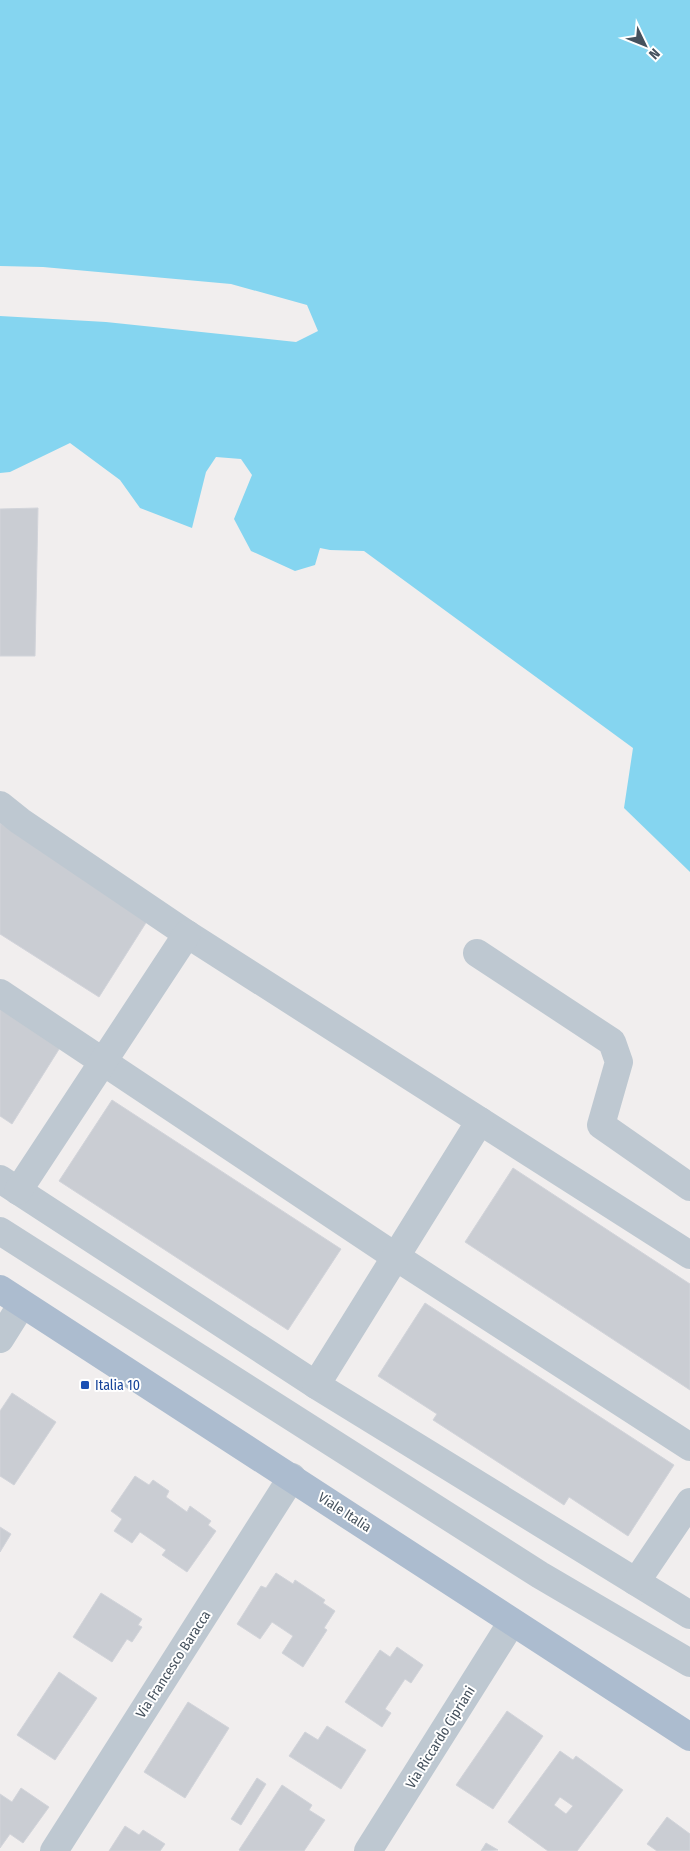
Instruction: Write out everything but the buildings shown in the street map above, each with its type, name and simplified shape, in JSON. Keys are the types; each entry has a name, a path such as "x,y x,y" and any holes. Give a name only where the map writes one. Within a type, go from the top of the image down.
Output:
{"main road":[{"name":"Viale Italia","path":"0,1289 690,1737"}],"street":[{"path":"0,806 187,934 690,1255"},
{"path":"187,934 103,1062 9,1185 316,1385 690,1614"},
{"path":"477,953 612,1042 619,1062 601,1125 690,1187"},
{"path":"0,994 396,1257 690,1447"},
{"path":"316,1385 480,1121"},
{"path":"0,1232 532,1570 690,1663"},
{"path":"0,1339 22,1304"},
{"name":"Via Francesco Baracca","path":"54,1851 292,1477"},
{"path":"636,1582 690,1502"},
{"name":"Via Riccardo Cipriani","path":"368,1851 512,1622"}],"water":[{"path":"0,0 690,0 690,872 624,808 633,748 364,551 320,548 315,565 295,571 251,551 234,519 252,475 241,459 216,457 206,472 192,528 140,508 120,480 70,443 10,472 0,473 0,316 106,322 296,342 318,331 307,305 231,284 43,267 0,266"}],"place":[{"name":"Italia 10","path":"85,1385"}]}
